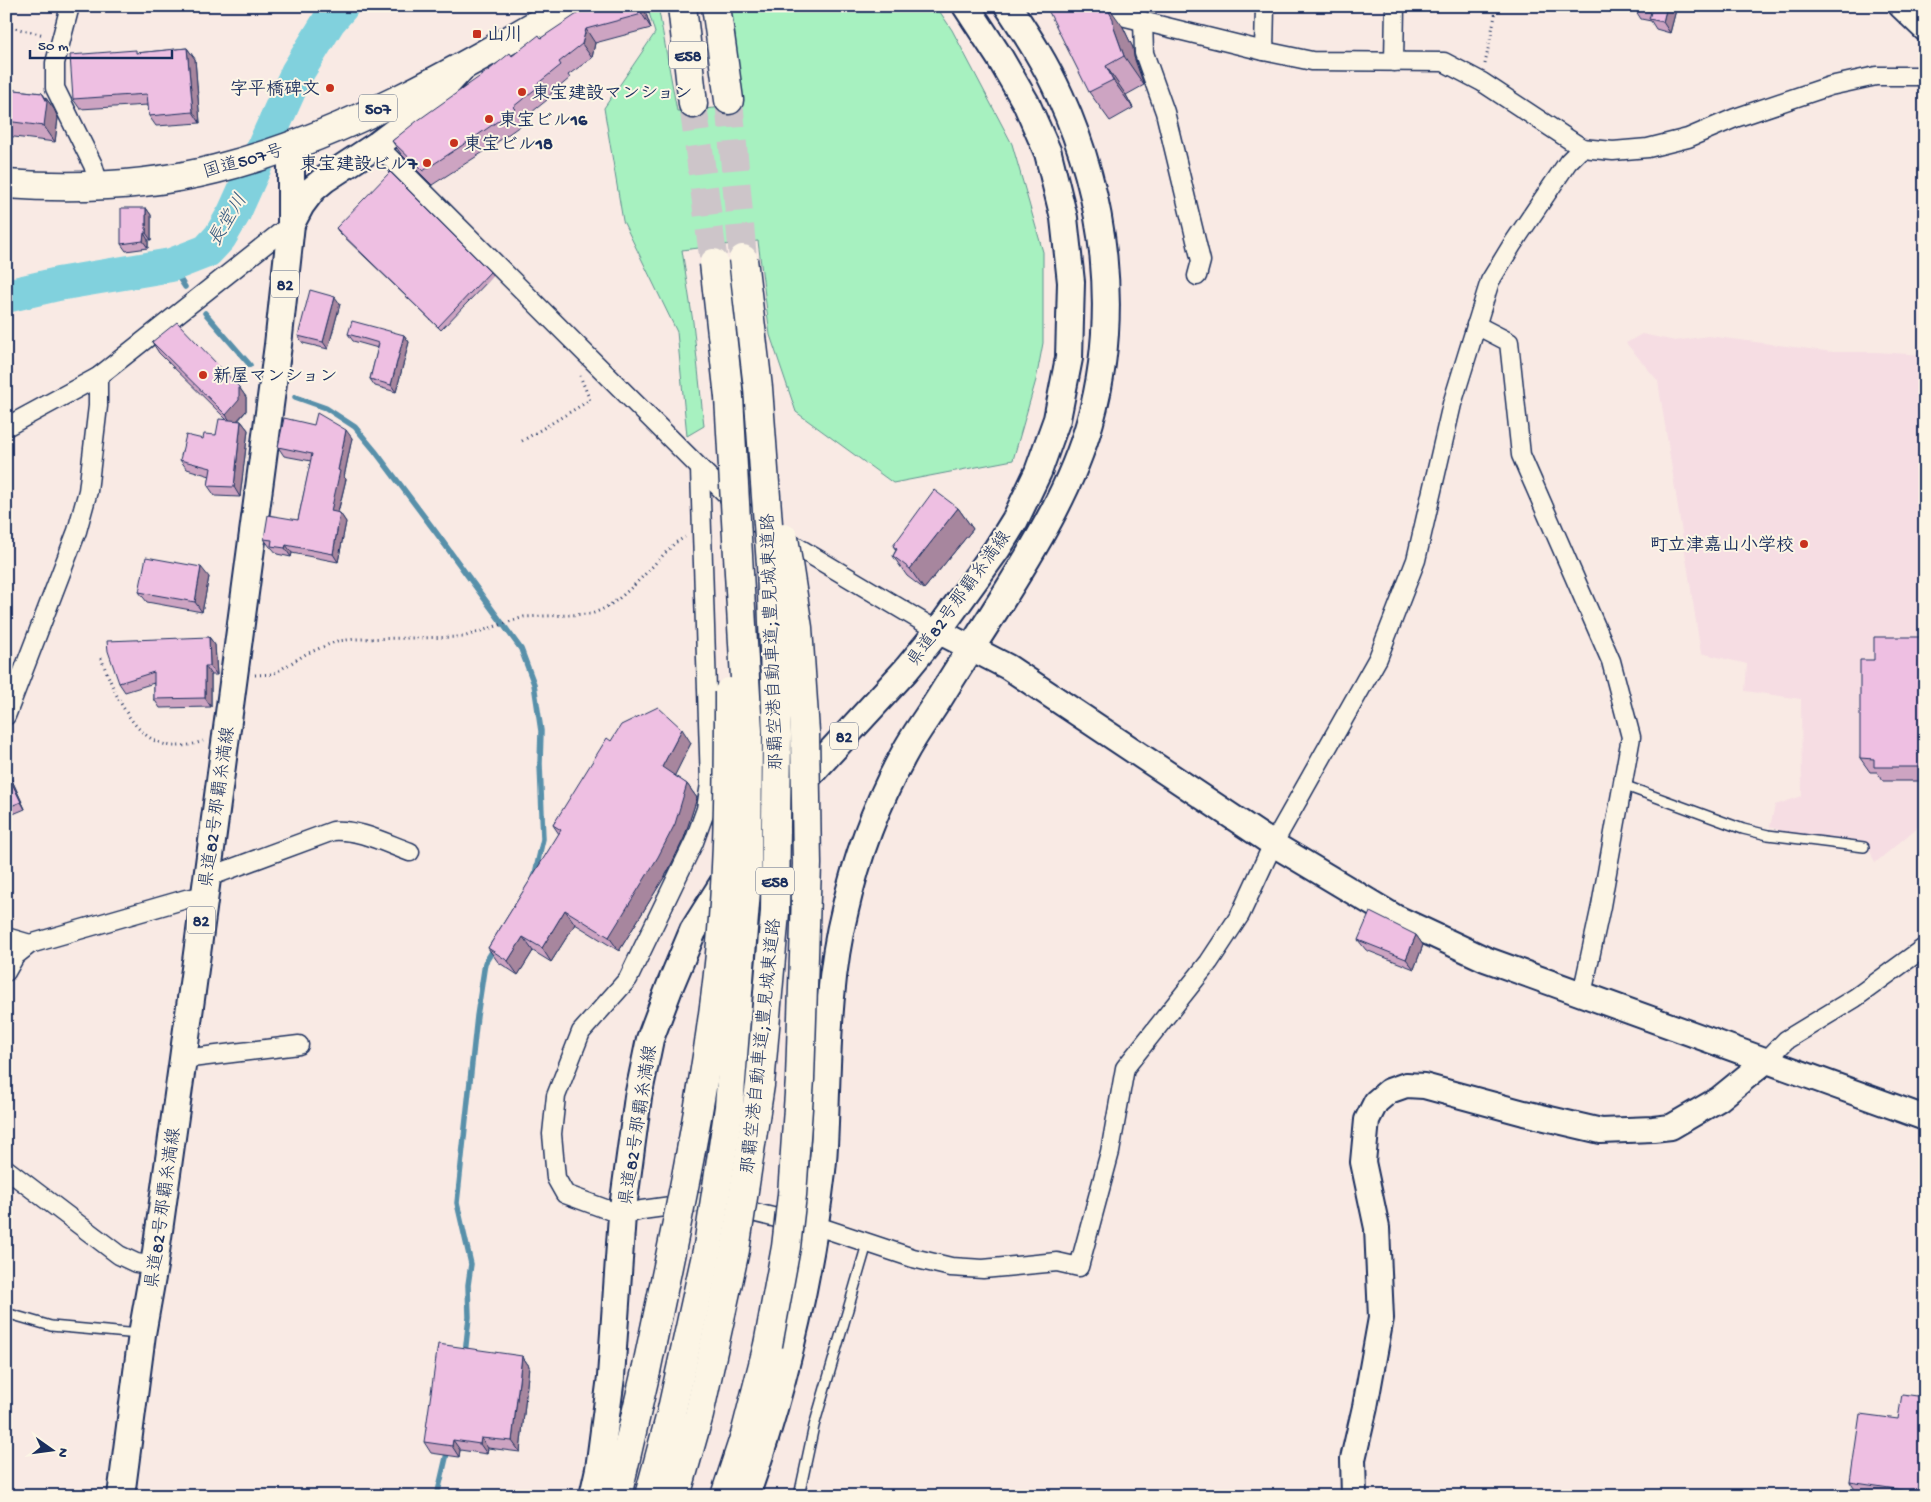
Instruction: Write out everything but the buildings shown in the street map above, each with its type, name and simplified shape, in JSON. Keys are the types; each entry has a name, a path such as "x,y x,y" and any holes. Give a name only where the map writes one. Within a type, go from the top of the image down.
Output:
{"highway":[{"name":"国道507号","path":"6,184 42,187 134,183 215,170 289,147 337,128 464,67 568,6"},
{"name":"E58","path":"682,6 693,104"},
{"name":"E58","path":"716,6 729,100"},
{"name":"那覇空港自動車道;豊見城東道路","path":"676,1496 699,1416 735,1250 760,1085 774,912 777,735 770,565 758,388 743,259"},
{"name":"那覇空港自動車道;豊見城東道路","path":"649,1496 671,1414 709,1237 729,1106 747,878 748,731 729,397 714,263"},
{"path":"725,1496 745,1435 768,1345 786,1247 792,1194 800,1079 807,864 805,732 798,628 758,388"},
{"path":"618,1496 688,1169 713,1012 722,924 729,787 729,397"}],"main road":[{"name":"県道82号那覇糸満線","path":"593,1496 599,1469 611,1377 622,1215 638,1097 650,1039 693,931 722,884 768,818 906,670 938,631 997,549 1019,512 1038,472 1057,419 1069,358 1071,282 1064,218 1048,153 1026,103 1000,58 966,6"},
{"name":"県道82号那覇糸満線","path":"746,1496 766,1440 787,1365 805,1282 823,1168 827,1043 836,963 843,914 856,868 876,811 904,753 1042,533 1078,456 1090,422 1098,387 1106,324 1104,249 1089,176 1061,97 1050,74 1008,6"},
{"path":"291,224 301,205 313,189 324,179 377,145 422,111 464,67"},
{"name":"県道82号那覇糸満線","path":"121,1496 142,1334 154,1266 183,1059 264,449 291,224 289,147"}],"street":[{"path":"70,6 55,63 55,88 93,165 99,185"},
{"path":"1081,6 1312,61 1444,62 1482,82 1582,148 1613,151 1648,148 1688,138 1735,118 1830,86 1876,76 1925,76"},
{"path":"1264,51 1265,6"},
{"path":"1394,62 1395,6"},
{"path":"1901,6 1924,27"},
{"path":"1143,22 1144,53 1165,112 1201,260 1197,276"},
{"path":"377,145 752,520 938,631 1008,667 1273,844 1394,917 1485,959 1925,1118"},
{"path":"700,469 710,784 706,808 694,842 628,979 581,1032 556,1096 552,1134 556,1178 565,1194 622,1215 642,1210 707,1201 814,1225 867,1244 951,1267 983,1269 1057,1262 1079,1267 1110,1152 1126,1068 1209,962 1235,923 1273,844 1378,658 1416,560 1452,404 1490,281 1507,252 1568,162 1582,148"},
{"path":"6,427 98,376 291,224"},
{"path":"1476,325 1509,342 1521,455 1611,661 1631,737 1582,994"},
{"path":"6,716 78,531 88,491 98,406 98,376"},
{"path":"6,972 15,956 30,944 186,899 205,887 333,831 346,830 410,852"},
{"path":"6,937 30,944"},
{"path":"1354,1496 1353,1459 1365,1407 1381,1318 1377,1228 1363,1162 1367,1120 1376,1102 1389,1091 1406,1085 1424,1086 1524,1113 1601,1131 1671,1127 1719,1100 1767,1060 1786,1040 1855,998 1925,947"},
{"path":"183,1059 299,1045"},
{"path":"6,1169 120,1255 136,1262 154,1266"}],"lane":[{"path":"1623,785 1743,829 1768,835 1864,847"},
{"path":"799,1496 814,1426 867,1244"},
{"path":"6,1313 51,1326 142,1334"}],"path":[{"path":"1482,82 1497,6"},
{"path":"6,26 62,39"},
{"path":"522,441 590,400 572,354 580,348"},
{"path":"234,676 273,674 306,654 337,641 463,637 496,627 510,620 524,617 601,612 619,599 675,543 702,532"},
{"path":"101,658 119,702 136,727 152,741 190,746 214,737 226,738"}],"shaded area":[{"name":"町立津嘉山小学校","path":"1642,334 1675,341 1708,336 1833,352 1925,355 1925,821 1875,863 1866,841 1789,833 1770,827 1775,805 1802,796 1801,699 1745,691 1747,664 1701,653 1658,381 1626,343"}],"green space":[{"path":"647,6 658,6 677,111 740,106 730,6 936,6 952,30 1012,144 1043,252 1043,343 1036,380 1013,460 893,483 796,412 770,335 758,241 682,250 693,322 704,426 687,436 677,332 623,221 604,108 655,33"}],"waterway":[{"name":"長堂川","path":"6,296 58,284 171,265 207,251 220,237 234,213 297,73 329,21 342,6"},
{"path":"171,265 185,287"},
{"path":"205,313 250,365"},
{"path":"295,397 326,408 355,427 435,531 521,649 534,684 541,731 540,764 543,839 534,878"},
{"path":"465,1354 469,1317 468,1285 471,1264 457,1203 477,1016 485,963 495,947"},
{"path":"437,1496 448,1449"}],"tunnel":[{"path":"729,100 743,259"},
{"path":"693,104 714,263"}],"place":[{"name":"山川","path":"477,34"},
{"name":"字平橋碑文","path":"330,88"},
{"name":"東宝建設マンション","path":"522,92"},
{"name":"東宝ビル16","path":"489,119"},
{"name":"東宝ビル18","path":"454,143"},
{"name":"東宝建設ビル7","path":"427,163"},
{"name":"新屋マンション","path":"203,375"},
{"name":"町立津嘉山小学校","path":"1804,544"}]}
